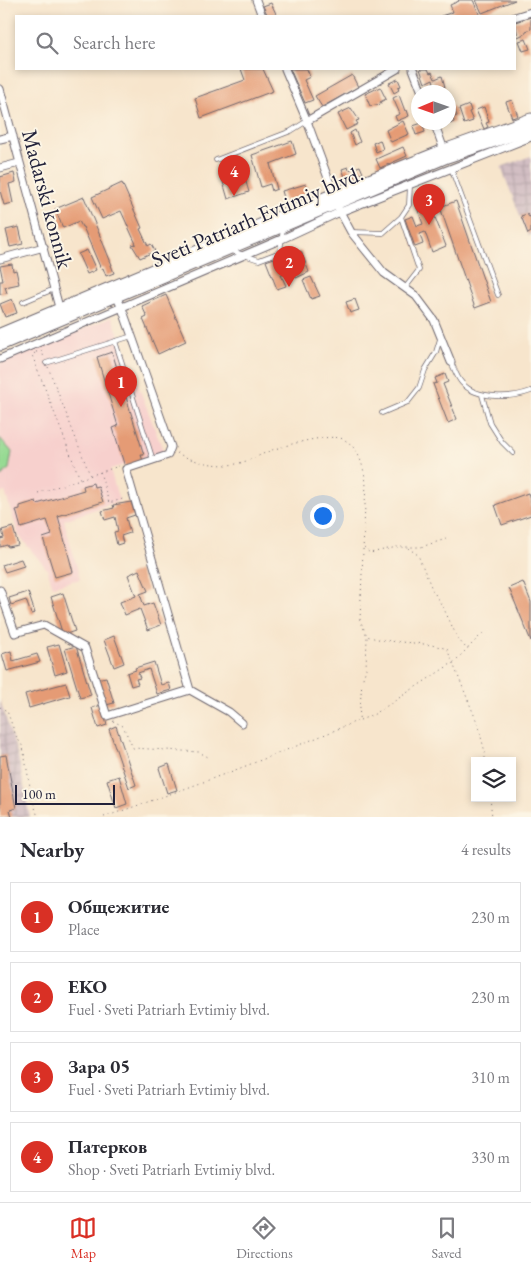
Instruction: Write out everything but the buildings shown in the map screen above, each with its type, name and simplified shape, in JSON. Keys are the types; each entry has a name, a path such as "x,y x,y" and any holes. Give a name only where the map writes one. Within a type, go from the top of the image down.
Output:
{"main road":[{"name":"Sveti Patriarh Evtimiy blvd.","path":"0,334 116,296 230,250 337,203 444,150 531,119"},
{"name":"Sveti Patriarh Evtimiy blvd.","path":"0,345 61,314 447,158 531,129"}],"street":[{"path":"256,0 262,15"},
{"path":"516,17 531,12"},
{"path":"285,70 307,121 337,203 351,232 384,273 416,296 434,320 451,362"},
{"path":"307,121 395,70"},
{"path":"413,70 419,85"},
{"name":"Madarski konnik","path":"0,89 2,103 13,136 61,314"},
{"path":"437,130 444,150"},
{"path":"0,139 13,136"},
{"path":"0,358 282,239 337,203 410,184 531,137"},
{"path":"0,168 19,163"},
{"path":"0,260 44,247"},
{"path":"116,296 122,308 171,447 168,455 126,469 190,690 229,712 242,723"},
{"path":"0,590 15,633 44,625 85,648 107,716 190,690"}],"lane":[{"path":"216,160 291,131 307,121"},
{"path":"451,168 498,295"},
{"path":"351,232 383,232 401,217 409,205 410,184"},
{"path":"401,217 420,270 405,288"},
{"path":"230,250 259,260 280,252 283,227"},
{"path":"23,302 55,289"},
{"path":"46,363 132,336"},
{"path":"382,413 408,402 419,388 425,370 436,352 441,337"},
{"path":"115,341 153,460"},
{"path":"451,362 461,383 482,395 507,396 531,391"},
{"path":"482,395 490,424 502,442 513,453"}],"path":[{"path":"80,479 32,355 42,351 90,475"},
{"path":"171,447 178,454 194,460 234,464 299,442 324,438 342,438 352,446 362,461 366,482 360,620 367,636 366,669 362,680 359,720"},
{"path":"38,493 122,465 126,469"},
{"path":"100,472 109,503 134,496"},
{"path":"364,547 370,554 397,547 421,548 446,539"},
{"path":"408,548 418,555 432,589 458,639 467,649"},
{"path":"104,817 184,790 373,715 454,662 485,630"},
{"path":"367,636 387,642 433,644 447,649 454,662 477,722 485,757"},
{"path":"0,707 7,711 16,736 23,747 32,798 38,817"},
{"path":"107,716 123,726 133,748 199,752 208,757"},
{"path":"490,802 492,817"}],"shaded area":[{"path":"531,156 531,235 528,236 501,167"},
{"path":"112,317 164,453 110,469 119,501 64,520 80,579 53,586 47,569 19,536 5,492 0,493 0,363"},
{"path":"0,700 18,756 30,817 0,817"}],"green space":[{"path":"0,438 12,452 9,469 0,477"}],"place":[{"name":"Патерков","path":"234,196"},
{"name":"Зара 05","path":"429,225"},
{"name":"EKO","path":"289,287"},
{"name":"Общежитие","path":"121,407"}]}
